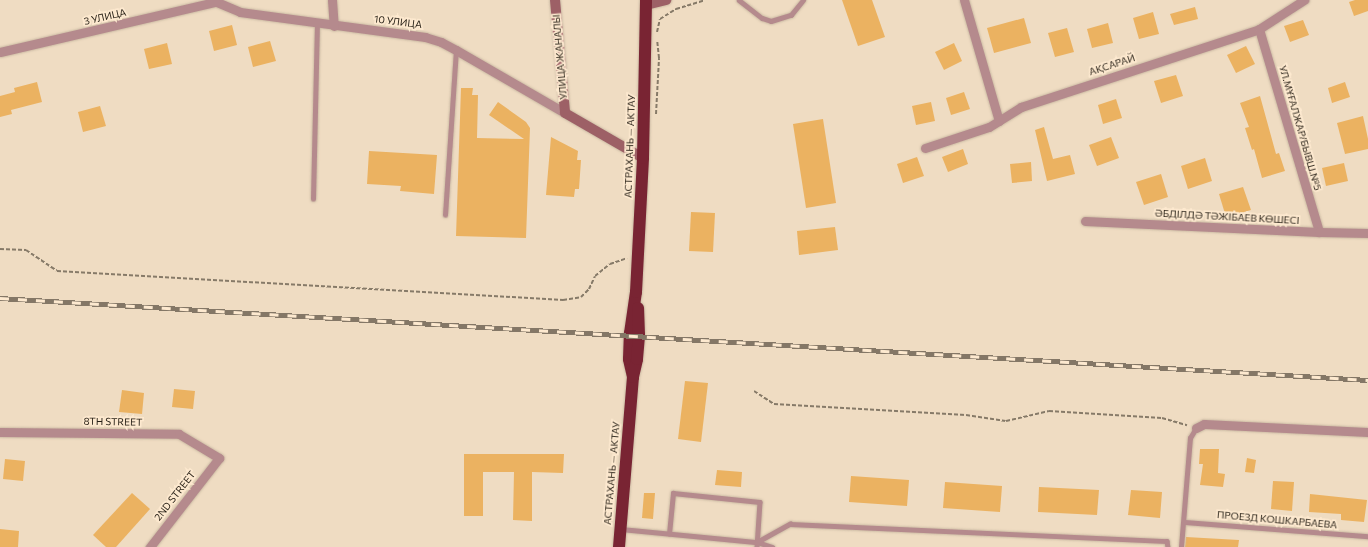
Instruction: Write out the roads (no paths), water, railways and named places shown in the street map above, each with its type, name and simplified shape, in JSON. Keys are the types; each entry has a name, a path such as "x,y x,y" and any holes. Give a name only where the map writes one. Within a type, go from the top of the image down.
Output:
{"highway":[{"name":"АСТРАХАНЬ — АКТАУ","path":"619,547 619,529 633,377 638,359 640,335 636,292 643,158 646,3"}],"street":[{"path":"332,0 334,26"},
{"name":"УЛИЦА ЖАНАЛЫ","path":"555,0 565,113"},
{"path":"646,3 666,0"},
{"path":"964,0 999,121"},
{"name":"АҚСАРАЙ","path":"925,148 989,127 1021,107 1259,29 1304,0"},
{"name":"10 УЛИЦА","path":"213,1 240,12 317,24 424,37 441,42 565,113"},
{"name":"3 УЛИЦА","path":"0,52 213,1"},
{"name":"УЛ.МҰҒАЛЖАР/БЫВШ.№5","path":"1259,29 1319,232"},
{"path":"565,113 643,158"},
{"name":"ӘБДІЛДӘ ТӘЖІБАЕВ КӨШЕСІ","path":"1085,221 1368,233"},
{"path":"1196,428 1204,424 1368,432"},
{"name":"8TH STREET","path":"0,432 179,434 219,458"},
{"name":"2ND STREET","path":"150,547 219,458"}],"lane":[{"path":"739,0 762,18 771,21 791,15 803,0"},
{"path":"313,199 317,24"},
{"path":"445,214 456,50"},
{"path":"1181,547 1190,438 1196,428"},
{"path":"669,534 673,493 760,502 757,544"},
{"name":"ПРОЕЗД КОШКАРБАЕВА","path":"1184,522 1368,536"},
{"path":"757,544 790,524 1168,541 1168,547"},
{"path":"619,529 757,544 772,547"}],"railway":[{"path":"0,298 1368,380"}]}
